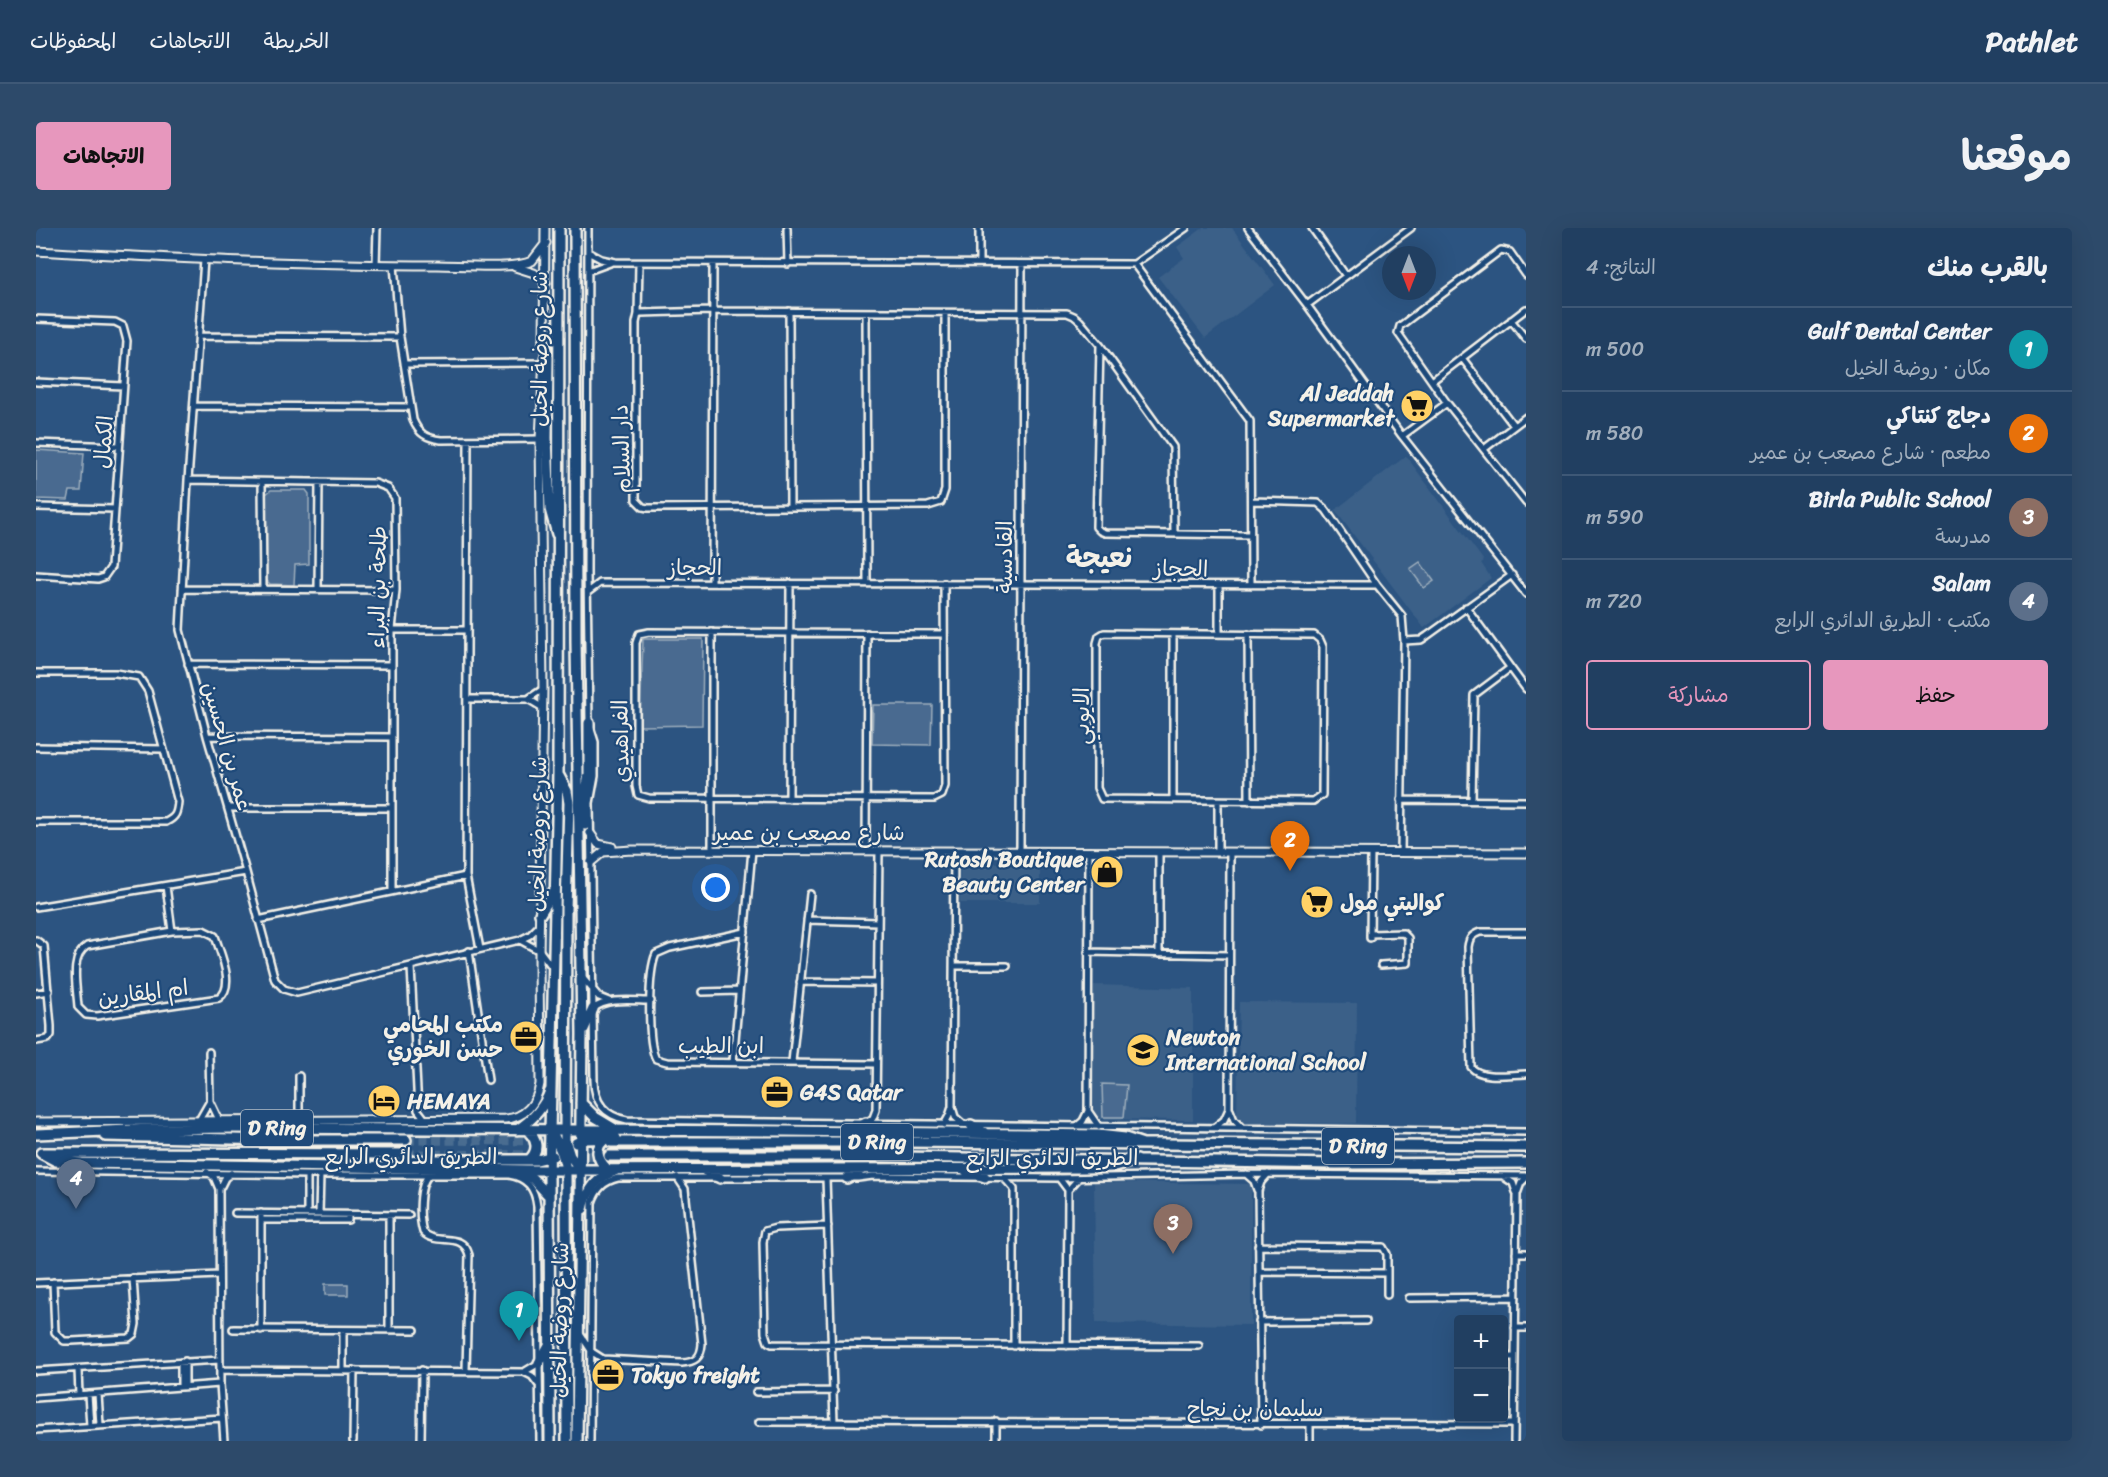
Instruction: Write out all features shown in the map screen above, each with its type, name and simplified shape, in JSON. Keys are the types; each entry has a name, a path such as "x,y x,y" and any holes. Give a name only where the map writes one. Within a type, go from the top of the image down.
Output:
{"main road":[{"name":"شارع روضة الخيل","path":"550,1441 549,1158 558,774 559,228"},
{"name":"شارع روضة الخيل","path":"575,228 576,642 582,976 577,1441"},
{"path":"544,343 548,357 549,509 552,525 558,537"},
{"path":"580,866 584,844 589,774 589,723"},
{"path":"558,774 567,791 569,802 564,1149 567,1441"},
{"path":"540,919 556,889"},
{"path":"582,1034 593,1009"},
{"path":"530,1160 534,1156 537,1145 535,1139 522,1130 542,1107 552,1086"},
{"path":"582,1103 595,1117 618,1131"},
{"path":"844,1133 867,1123"},
{"path":"968,1125 988,1134"},
{"name":"D Ring","path":"36,1135 136,1129 844,1133"},
{"path":"551,1130 580,1169"},
{"path":"549,1169 581,1130"},
{"path":"385,1168 414,1161 549,1158 581,1140 720,1138 755,1131"},
{"path":"844,1133 1106,1136 1125,1138 1143,1144"},
{"name":"الطريق الدائري الرابع","path":"36,1135 406,1140"},
{"path":"607,1169 598,1159 597,1153 598,1147 609,1140"},
{"name":"الطريق الدائري الرابع","path":"609,1140 1526,1147"},
{"name":"D Ring","path":"39,1153 56,1161 82,1163 512,1169 1102,1167 1120,1166 1137,1160"},
{"name":"الطريق الدائري الرابع","path":"39,1153 406,1154"},
{"name":"الطريق الدائري الرابع","path":"609,1156 837,1156 1225,1163 1526,1164"},
{"path":"266,1174 278,1165"},
{"path":"346,1167 356,1175"},
{"path":"958,1168 985,1177"},
{"path":"512,1169 533,1179 549,1196"},
{"path":"579,1220 589,1192 595,1184 609,1173 628,1169"},
{"path":"700,1169 720,1178"},
{"path":"847,1178 863,1169"},
{"path":"539,1363 550,1343"}],"street":[{"path":"376,265 377,228"},
{"name":"شارع روضة الخيل","path":"522,1114 535,1102 540,1084 543,689 540,439 546,283 545,228"},
{"path":"588,228 589,723 595,742 595,776 590,803 593,1009"},
{"path":"788,228 788,264"},
{"path":"979,228 979,263"},
{"path":"588,252 600,259 615,262 1134,264 1186,228"},
{"path":"1248,228 1402,436 1526,594"},
{"path":"1312,228 1346,276"},
{"path":"1307,305 1411,228"},
{"path":"36,251 204,260 376,265 510,265 532,261 546,243"},
{"path":"1525,500 1447,403 1399,336 1400,326 1501,250 1510,252 1526,275"},
{"name":"عمر بن الحسين","path":"204,260 180,630 274,980 278,986 297,993 411,967 520,940 530,935 540,919"},
{"path":"588,271 615,262"},
{"path":"639,262 638,314 647,312 789,311 1067,313 1074,316 1100,345 1173,447 1174,534"},
{"path":"712,584 713,263"},
{"name":"القادسية","path":"1020,851 1022,264"},
{"path":"1134,264 1250,421 1251,585"},
{"path":"393,265 400,337 413,420 422,435 441,440 540,439"},
{"path":"510,265 534,273 546,283"},
{"path":"1432,381 1526,309"},
{"path":"789,311 790,507"},
{"path":"866,312 867,583"},
{"name":"دار السلام","path":"638,314 636,323 636,500 643,507 648,508 928,506 941,502 944,497 945,313"},
{"name":"الكمال","path":"36,320 115,322 123,326 127,341 111,567 104,577 98,579 36,575"},
{"path":"1511,321 1526,339"},
{"path":"199,336 400,337"},
{"path":"1100,345 1096,526 1105,533 1250,535"},
{"path":"1462,358 1514,426"},
{"path":"404,364 543,363"},
{"path":"36,382 123,386"},
{"path":"1402,436 1447,403"},
{"path":"194,406 411,407"},
{"path":"1484,449 1526,417"},
{"path":"468,440 466,876 480,949"},
{"path":"36,443 119,446"},
{"name":"طلحة بن البراء","path":"188,480 375,483 382,484 392,492 395,498 396,590 392,630 391,737 392,891"},
{"path":"262,482 263,589"},
{"path":"318,590 319,482"},
{"path":"1252,501 1318,503 1326,510 1377,585 1402,616 1404,641 1401,853"},
{"path":"36,507 115,509"},
{"path":"587,571 600,583 588,592"},
{"path":"1404,641 1421,640 1512,575"},
{"name":"الحجاز","path":"600,583 944,582 1377,585"},
{"name":"الفراهيدي","path":"944,582 945,786 942,795 934,799 867,800 649,798 638,795 636,786 636,643 639,634 649,632 944,634"},
{"path":"789,799 790,583"},
{"path":"1219,585 1219,634"},
{"path":"182,589 396,590"},
{"path":"1466,607 1526,688"},
{"path":"392,630 467,630"},
{"path":"712,632 712,850"},
{"path":"866,850 867,633"},
{"name":"الايوبي","path":"1104,633 1219,634 1314,635 1320,640 1323,659 1322,795 1313,801 1102,799 1098,794 1097,643 1099,636 1104,633"},
{"path":"1173,634 1173,800"},
{"path":"1248,634 1249,801"},
{"path":"188,664 392,665"},
{"path":"1472,800 1474,695 1510,668"},
{"path":"36,673 116,673 139,677 148,691 178,802 174,818 166,822 36,822"},
{"path":"528,699 543,689"},
{"path":"467,699 528,699 543,708"},
{"path":"207,736 391,737"},
{"path":"36,747 163,749"},
{"path":"1401,800 1526,801"},
{"path":"1218,801 1218,852"},
{"path":"229,808 391,808"},
{"name":"شارع مصعب بن عمير","path":"590,833 600,845 632,850"},
{"name":"شارع مصعب بن عمير","path":"591,862 603,852 632,850 1526,854"},
{"path":"732,1062 752,850"},
{"path":"867,1123 873,1118 876,1110 879,850"},
{"path":"944,1125 952,1107 954,851"},
{"path":"1077,1126 1083,1121 1088,1111 1089,851"},
{"path":"1159,852 1159,954"},
{"path":"1214,1127 1224,1120 1229,1109 1230,852"},
{"path":"1371,852 1370,936 1403,933 1408,938 1408,963 1381,965"},
{"path":"36,907 246,872"},
{"path":"258,920 466,876"},
{"path":"166,886 172,931"},
{"path":"792,1062 810,894"},
{"path":"807,920 878,922"},
{"name":"ام المقارين","path":"203,930 215,936 228,982 224,995 215,999 97,1017 81,1012 78,1007 76,962 83,948 172,931 203,930"},
{"path":"1526,932 1480,932 1473,934 1468,947 1471,1067 1475,1073 1483,1075 1526,1074"},
{"name":"ابن الطيب","path":"745,933 670,948 656,954 652,968 651,1001 651,1046 656,1059 667,1062 876,1064"},
{"path":"36,940 44,946 51,1035 48,1039 36,1041"},
{"path":"520,940 540,951 555,971"},
{"path":"469,951 488,1080"},
{"path":"1088,952 1229,955"},
{"path":"953,966 1006,966"},
{"path":"411,967 418,1110 436,1129"},
{"path":"582,976 598,998 614,1002"},
{"path":"800,982 877,983"},
{"path":"36,993 49,991"},
{"path":"702,992 739,991"},
{"path":"593,1009 599,1004 651,1001"},
{"name":"الطريق الدائري الرابع","path":"593,1009 594,1089 603,1110 610,1115 627,1120 1526,1132"},
{"path":"209,1052 210,1101 220,1122"},
{"path":"286,1129 299,1120 299,1076"},
{"path":"198,1122 210,1101"},
{"path":"952,1107 956,1116 968,1125"},
{"path":"1229,1109 1234,1120 1243,1128"},
{"path":"411,1119 418,1110"},
{"path":"876,1110 886,1123"},
{"path":"1088,1111 1099,1127"},
{"name":"الطريق الدائري الرابع","path":"36,1124 505,1119 522,1114"},
{"name":"الطريق الدائري الرابع","path":"36,1124 119,1126 136,1129"},
{"name":"الطريق الدائري الرابع","path":"36,1170 307,1175 509,1175 524,1179 531,1185 536,1195 538,1218 539,1363"},
{"path":"207,1172 214,1177 219,1189 220,1384 224,1441"},
{"path":"219,1189 231,1173"},
{"path":"1246,1174 1254,1181 1258,1191"},
{"name":"الطريق الدائري الرابع","path":"589,1349 592,1203 594,1194 609,1180 618,1178 873,1176 1079,1178 1246,1174 1526,1177"},
{"path":"1261,1425 1258,1191 1261,1182 1268,1174"},
{"path":"307,1175 307,1214"},
{"path":"319,1214 320,1175"},
{"path":"412,1175 419,1180 421,1187 422,1229 425,1235 431,1239 455,1240 468,1249 466,1370"},
{"path":"421,1187 429,1175"},
{"path":"1504,1176 1513,1183 1517,1194"},
{"path":"579,1333 589,1349 603,1359 682,1363 698,1359 702,1352 685,1190 677,1177"},
{"path":"685,1190 693,1177"},
{"path":"1004,1177 1014,1189 1014,1346"},
{"path":"1514,1441 1517,1194 1526,1177"},
{"path":"826,1178 834,1422"},
{"path":"1014,1189 1024,1178"},
{"path":"1059,1178 1068,1190"},
{"path":"1067,1346 1068,1190 1079,1178"},
{"path":"235,1213 261,1217 348,1220 348,1215"},
{"path":"261,1217 307,1214 409,1215"},
{"path":"389,1215 389,1330"},
{"path":"261,1217 261,1330"},
{"path":"828,1226 776,1228 765,1231 763,1236 765,1333 768,1342 772,1344 1199,1346"},
{"path":"1258,1246 1383,1247 1387,1251 1387,1295"},
{"path":"1516,1253 1526,1253"},
{"path":"1259,1272 1387,1273"},
{"path":"36,1283 219,1275"},
{"path":"53,1282 55,1332 64,1341 72,1341 129,1338 134,1335 136,1324 133,1278"},
{"path":"1409,1298 1515,1298"},
{"path":"1259,1322 1366,1321"},
{"path":"1515,1328 1526,1328"},
{"path":"233,1329 415,1330"},
{"path":"343,1330 343,1370"},
{"path":"589,1349 590,1441"},
{"path":"1508,1357 1515,1356"},
{"path":"590,1366 603,1359"},
{"path":"36,1371 220,1360"},
{"path":"183,1361 183,1386"},
{"path":"220,1370 524,1371 539,1363"},
{"path":"539,1363 540,1441"},
{"path":"78,1370 79,1395"},
{"path":"353,1441 354,1370"},
{"path":"421,1441 422,1370"},
{"path":"524,1371 532,1376 539,1386"},
{"path":"36,1398 220,1384"},
{"path":"756,1392 834,1390"},
{"path":"88,1394 90,1426"},
{"path":"98,1394 100,1425"},
{"path":"36,1430 222,1418"},
{"path":"996,1421 996,1441"},
{"name":"سليمان بن نجاح","path":"759,1422 1514,1424"},
{"path":"1310,1425 1310,1441"}],"shaded area":[{"path":"1203,228 1232,228 1275,285 1205,338 1158,277 1184,258 1177,247"},
{"path":"36,450 84,453 81,491 70,491 68,500 36,499"},
{"path":"1406,456 1484,561 1481,563 1491,578 1424,628 1335,510"},
{"path":"271,490 306,490 309,494 309,564 295,565 294,585 270,584 265,579 265,495"},
{"path":"1420,562 1434,581 1424,588 1410,569"},
{"path":"643,639 703,639 702,725 640,726"},
{"path":"873,705 932,705 931,745 872,744"},
{"path":"960,863 1040,863 1040,903 960,903"},
{"name":"Newton International School","path":"1094,985 1193,988 1193,1120 1098,1119 1092,1112"},
{"path":"1239,1002 1357,1003 1356,1123 1245,1124 1237,1120"},
{"path":"1102,1084 1127,1085 1124,1117 1103,1117"},
{"path":"1094,1182 1251,1184 1251,1325 1096,1323"},
{"path":"325,1284 348,1284 348,1295 325,1295"}],"tunnel":[{"path":"406,1140 558,1141"},
{"path":"406,1154 539,1155"},
{"path":"574,1155 609,1156"}],"place":[{"name":"Al Jeddah Supermarket","path":"1417,406"},
{"name":"دجاج كنتاكي","path":"1290,871"},
{"name":"Rutosh Boutique Beauty Center","path":"1107,872"},
{"name":"كواليتي مول","path":"1317,902"},
{"name":"مكتب المحامي حسن الخوري","path":"526,1037"},
{"name":"Newton International School","path":"1143,1050"},
{"name":"G4S Qatar","path":"777,1092"},
{"name":"HEMAYA","path":"384,1101"},
{"name":"Salam","path":"76,1209"},
{"name":"Birla Public School","path":"1173,1254"},
{"name":"Gulf Dental Center","path":"519,1341"},
{"name":"Tokyo freight","path":"608,1375"}],"district":[{"name":"نعيجة","path":"1099,557"}]}
